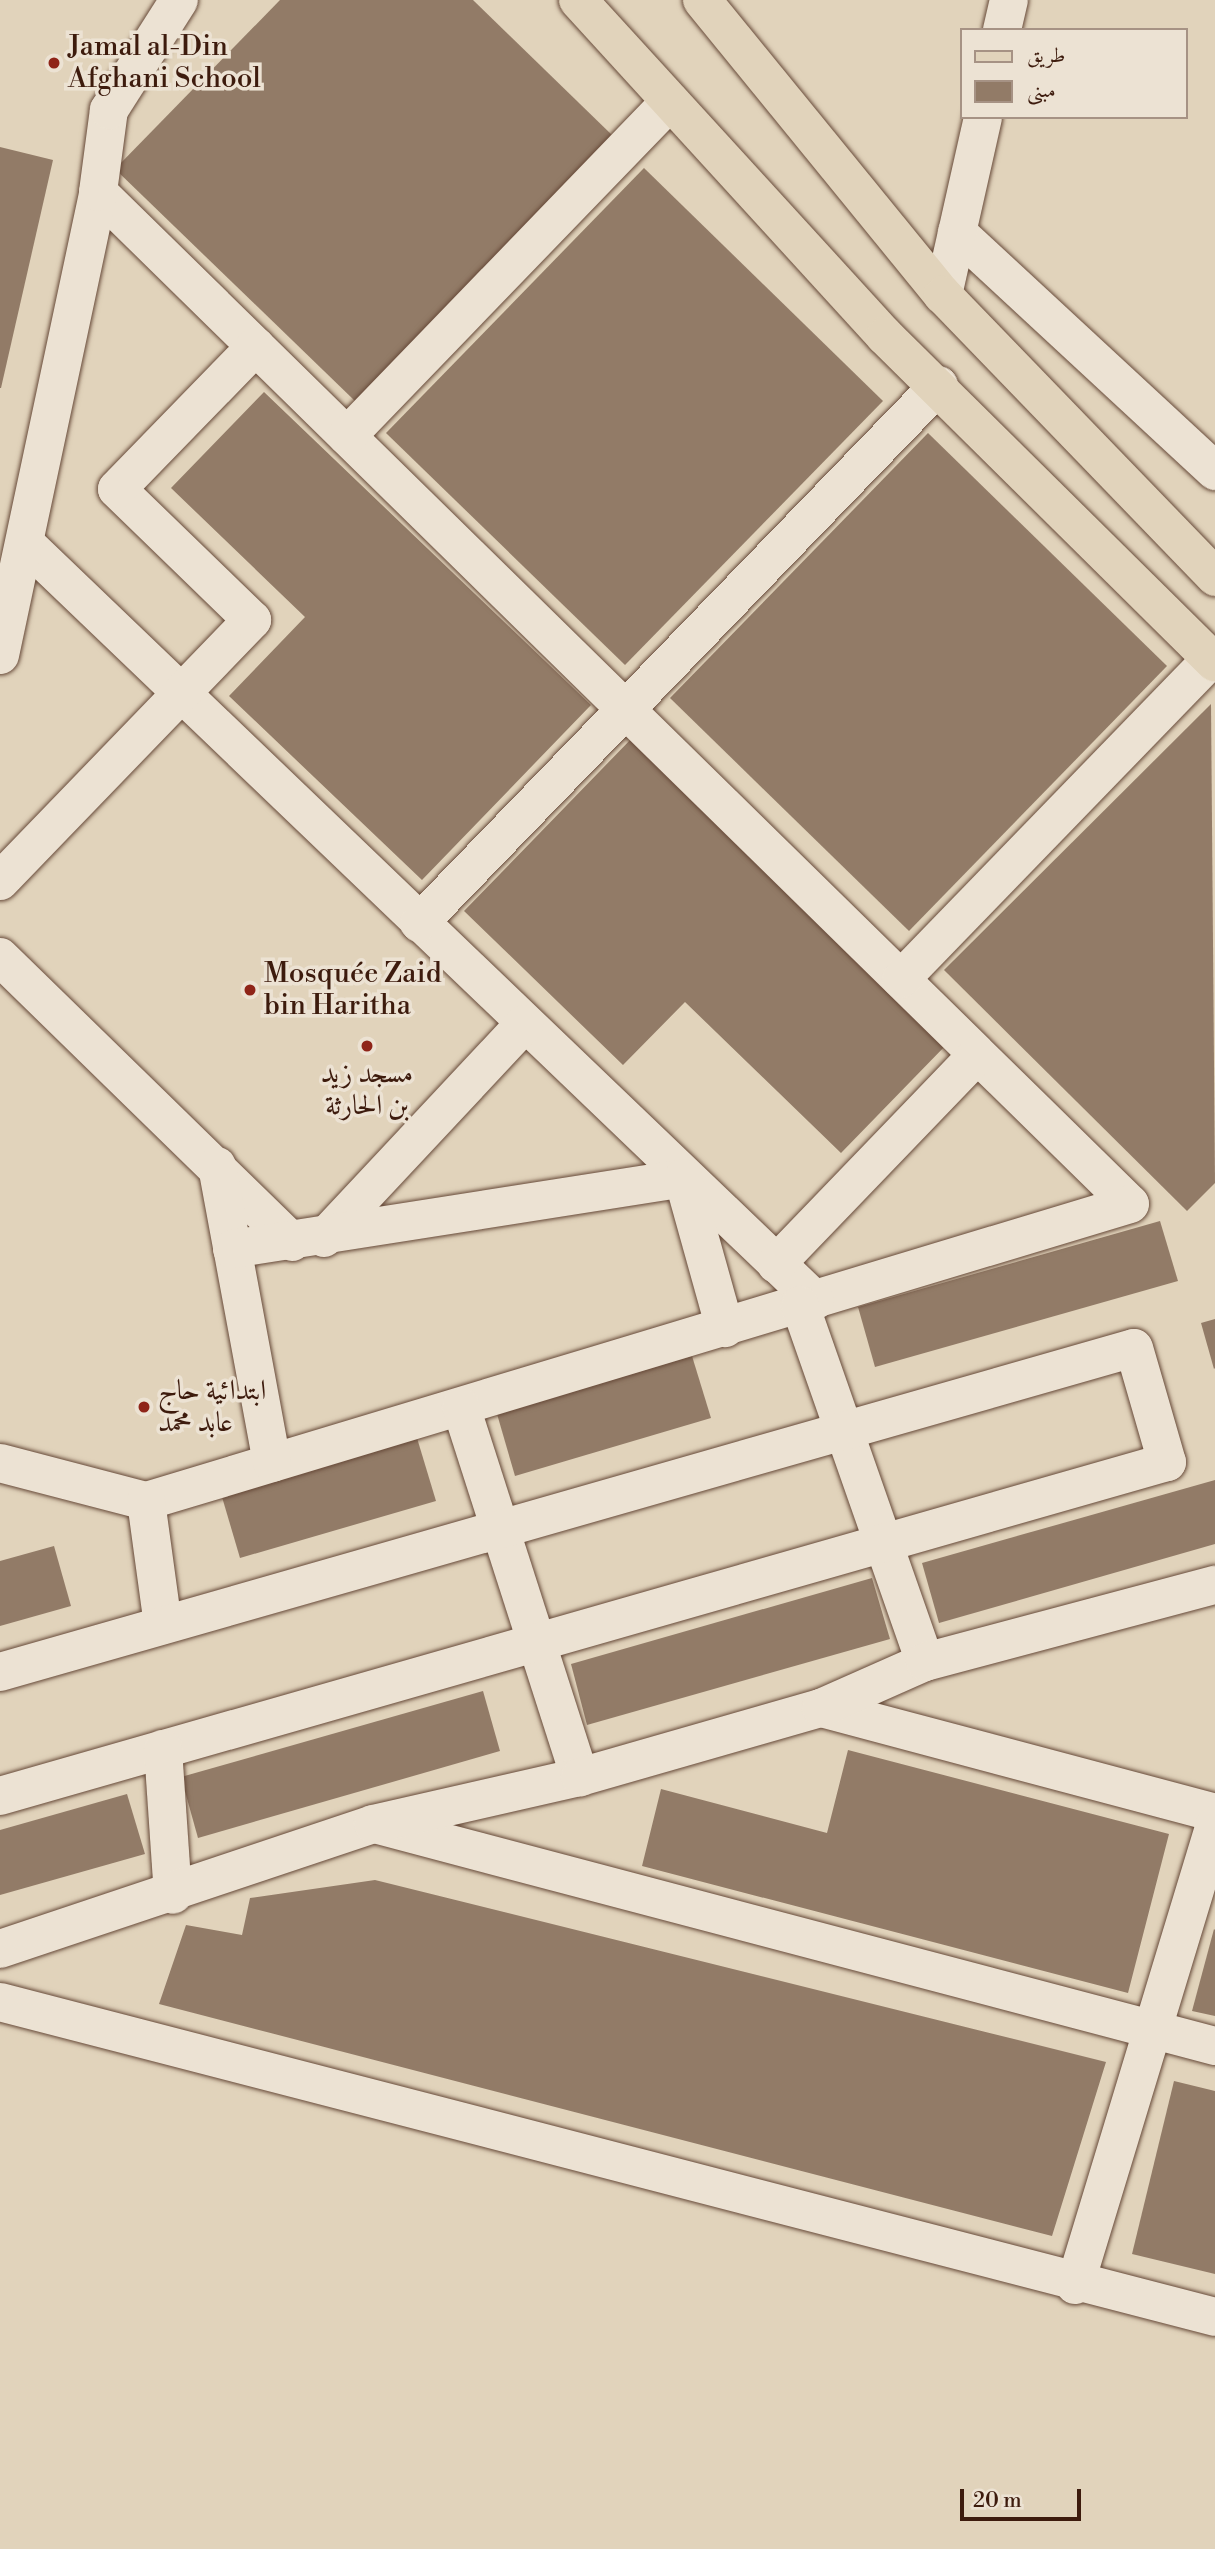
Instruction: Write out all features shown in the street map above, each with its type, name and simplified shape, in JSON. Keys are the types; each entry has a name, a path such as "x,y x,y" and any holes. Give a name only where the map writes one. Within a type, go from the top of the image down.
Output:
{"main road":[{"path":"578,0 774,219 1213,660"},
{"path":"702,0 943,295 1215,576"}],"street":[{"path":"0,655 19,527 98,192 109,110 179,0"},
{"path":"1002,28 1009,0"},
{"path":"347,436 670,102"},
{"path":"943,295 983,119"},
{"path":"0,1462 146,1500 1130,1204 98,192"},
{"path":"957,232 1215,471"},
{"path":"0,881 252,620 117,489 256,346"},
{"path":"419,923 939,386"},
{"path":"19,527 180,694 683,1178 776,1264 808,1303 844,1431 925,1662"},
{"path":"901,979 1213,660"},
{"path":"0,957 217,1166 308,1240"},
{"path":"308,1240 524,1024"},
{"path":"776,1264 978,1055"},
{"path":"217,1166 272,1463"},
{"path":"232,1250 308,1240 683,1178"},
{"path":"683,1178 724,1328"},
{"path":"0,1672 1134,1348 1167,1462 0,1796"},
{"path":"461,1407 504,1528 580,1777"},
{"path":"146,1500 163,1625"},
{"path":"0,1949 173,1895 373,1824 580,1777 821,1708 925,1662 1215,1585"},
{"path":"821,1708 1215,1813"},
{"path":"163,1749 173,1895"},
{"path":"373,1824 1215,2046"},
{"path":"1075,2284 1215,1825"},
{"path":"0,2002 1075,2284 1215,2317"}],"building":[{"path":"280,0 473,0 613,136 355,401 115,169"},
{"path":"0,147 53,160 1,388 0,388"},
{"path":"644,168 883,401 625,665 386,433"},
{"path":"264,392 591,705 422,880 229,696 305,617 171,488"},
{"path":"928,433 1167,666 909,931 670,698"},
{"path":"1211,704 1215,1183 1187,1211 944,970"},
{"path":"634,736 948,1043 841,1153 685,1002 623,1065 464,911"},
{"path":"1160,1221 1178,1281 875,1367 858,1307"},
{"path":"1215,1319 1215,1368 1214,1369 1201,1323"},
{"path":"692,1356 711,1418 515,1476 497,1414"},
{"path":"417,1438 436,1501 240,1558 222,1497"},
{"path":"1215,1480 1215,1544 939,1623 922,1563"},
{"path":"54,1546 71,1606 0,1626 0,1561"},
{"path":"872,1578 890,1639 587,1725 571,1664"},
{"path":"483,1691 500,1751 198,1838 181,1777"},
{"path":"848,1750 1169,1834 1128,1993 642,1866 661,1789 827,1833"},
{"path":"127,1794 145,1854 0,1895 0,1830"},
{"path":"375,1880 1106,2062 1052,2236 159,2004 186,1925 242,1935 250,1898"},
{"path":"1215,1930 1215,2016 1192,2011"},
{"path":"1174,2081 1215,2091 1215,2274 1132,2254"}],"place":[{"name":"Jamal al-Din Afghani School","path":"54,63"},
{"name":"Mosquée Zaid bin Haritha","path":"250,990"},
{"name":"مسجد زيد بن الحارثة","path":"367,1046"},
{"name":"ابتدائية حاج عابد محمد","path":"144,1407"}]}
